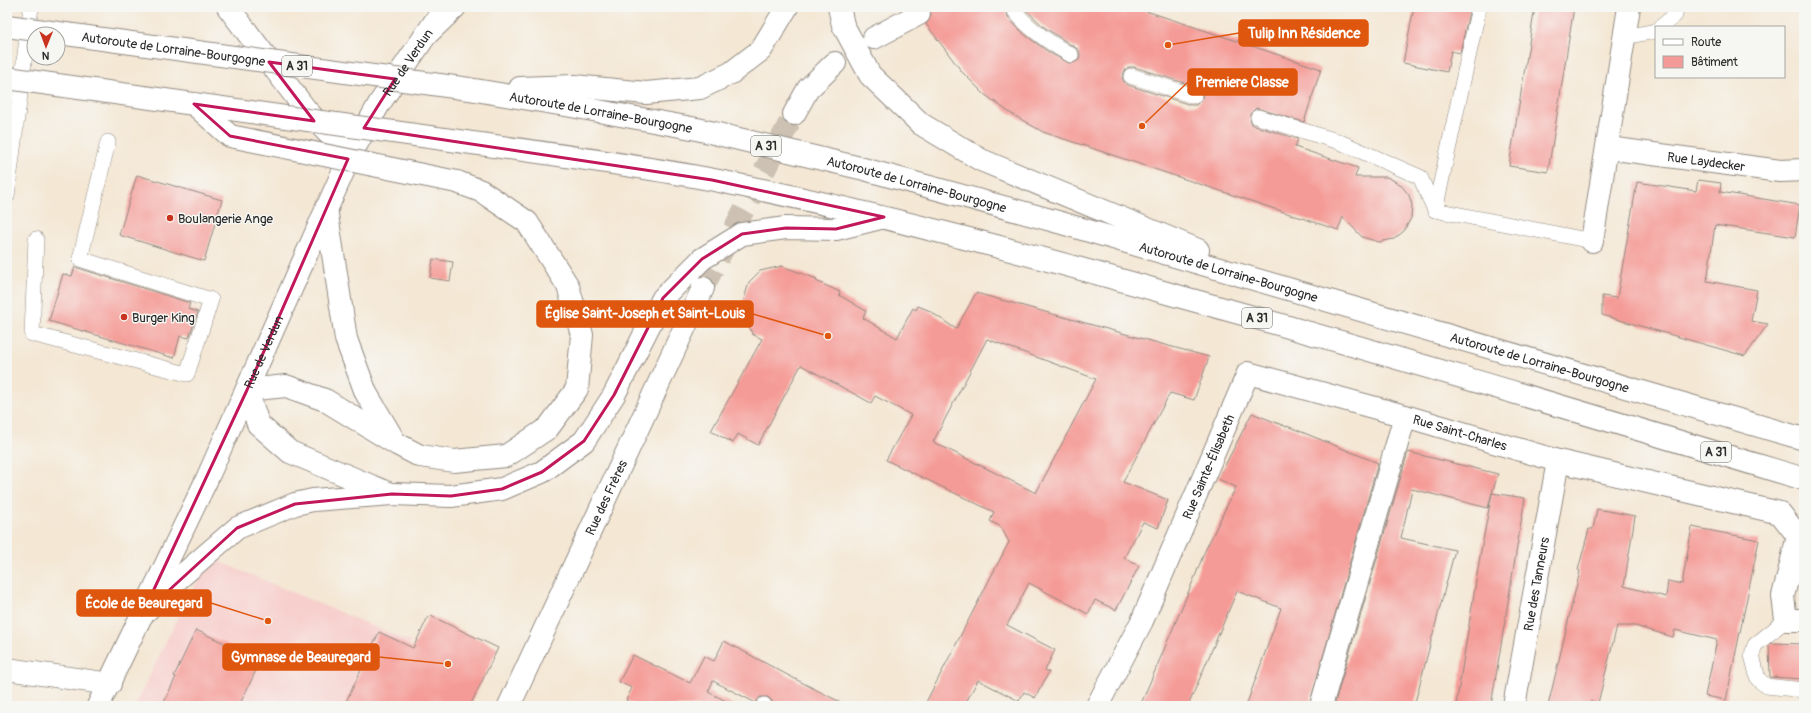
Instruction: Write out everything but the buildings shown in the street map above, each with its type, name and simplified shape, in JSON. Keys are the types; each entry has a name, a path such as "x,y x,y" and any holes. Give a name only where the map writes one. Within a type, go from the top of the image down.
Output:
{"main road":[{"path":"228,7 306,110 350,156"},
{"name":"Rue de Verdun","path":"98,706 110,684 247,390 278,316 350,156 367,123 444,7"},
{"path":"425,36 455,7"},
{"path":"469,89 574,86 646,93 700,88 731,73 762,50 788,7"},
{"path":"840,7 843,25 870,75 921,124 981,160 1300,292"},
{"path":"1592,241 1608,148 1629,7"},
{"path":"874,38 919,14"},
{"name":"Autoroute de Lorraine-Bourgogne","path":"7,26 469,89 698,129 860,168 1058,222 1804,439"},
{"path":"794,114 808,89 835,63"},
{"name":"A 31","path":"7,78 603,162 712,180 884,217 1011,249 1294,328 1804,478"},
{"path":"194,104 230,136 457,182 481,191 527,222 568,286 582,335 577,390 548,428 506,456 454,461 420,456 397,444 325,400 286,386 247,390 258,424 290,452 392,494"},
{"path":"306,110 367,123"},
{"name":"Rue Laydecker","path":"1608,148 1780,171 1804,170"},
{"path":"326,208 346,339 366,393 397,444"},
{"path":"142,615 178,579 237,528 296,504 313,500 392,494 450,496 502,489 542,472 584,441 614,394 663,298 702,259 742,234 786,228 836,230 884,217"},
{"name":"Rue des Frères","path":"509,706 703,288"},
{"name":"Rue Sainte-Élisabeth","path":"1097,706 1142,621 1248,374 1405,416"},
{"name":"Rue Saint-Charles","path":"1321,706 1405,416 1558,461 1780,513 1801,537 1783,596 1795,620"},
{"name":"Rue des Tanneurs","path":"1514,706 1558,461"},
{"path":"7,669 110,684"}],"lane":[{"path":"7,196 31,7"},
{"path":"1012,7 1018,17 1058,48 1071,55"},
{"path":"1435,210 1479,7"},
{"path":"1662,26 1675,15 1676,7"},
{"path":"1624,37 1655,31"},
{"path":"1132,76 1194,96"},
{"path":"1258,117 1340,142 1420,177 1435,210"},
{"path":"36,239 32,334 186,374 211,300 80,259 108,142"},
{"path":"1435,210 1592,241"},
{"path":"1795,620 1755,645 1752,655 1758,679 1766,686 1804,690"}],"highlighted area":[{"path":"269,62 395,79 364,128 712,180 884,217 836,229 786,228 742,234 702,259 663,298 614,395 584,441 542,472 502,489 451,496 392,494 295,504 237,528 142,615 247,390 348,159 230,136 194,104 314,121"}],"shaded area":[{"path":"218,561 411,642 381,706 135,706 186,600 201,576"}],"tunnel":[{"path":"703,288 794,114"}],"place":[{"name":"Tulip Inn Résidence","path":"1168,45"},
{"name":"Premiere Classe","path":"1142,126"},
{"name":"Boulangerie Ange","path":"170,218"},
{"name":"Burger King","path":"124,317"},
{"name":"Église Saint-Joseph et Saint-Louis","path":"828,336"},
{"name":"École de Beauregard","path":"268,621"},
{"name":"Gymnase de Beauregard","path":"448,664"}]}
